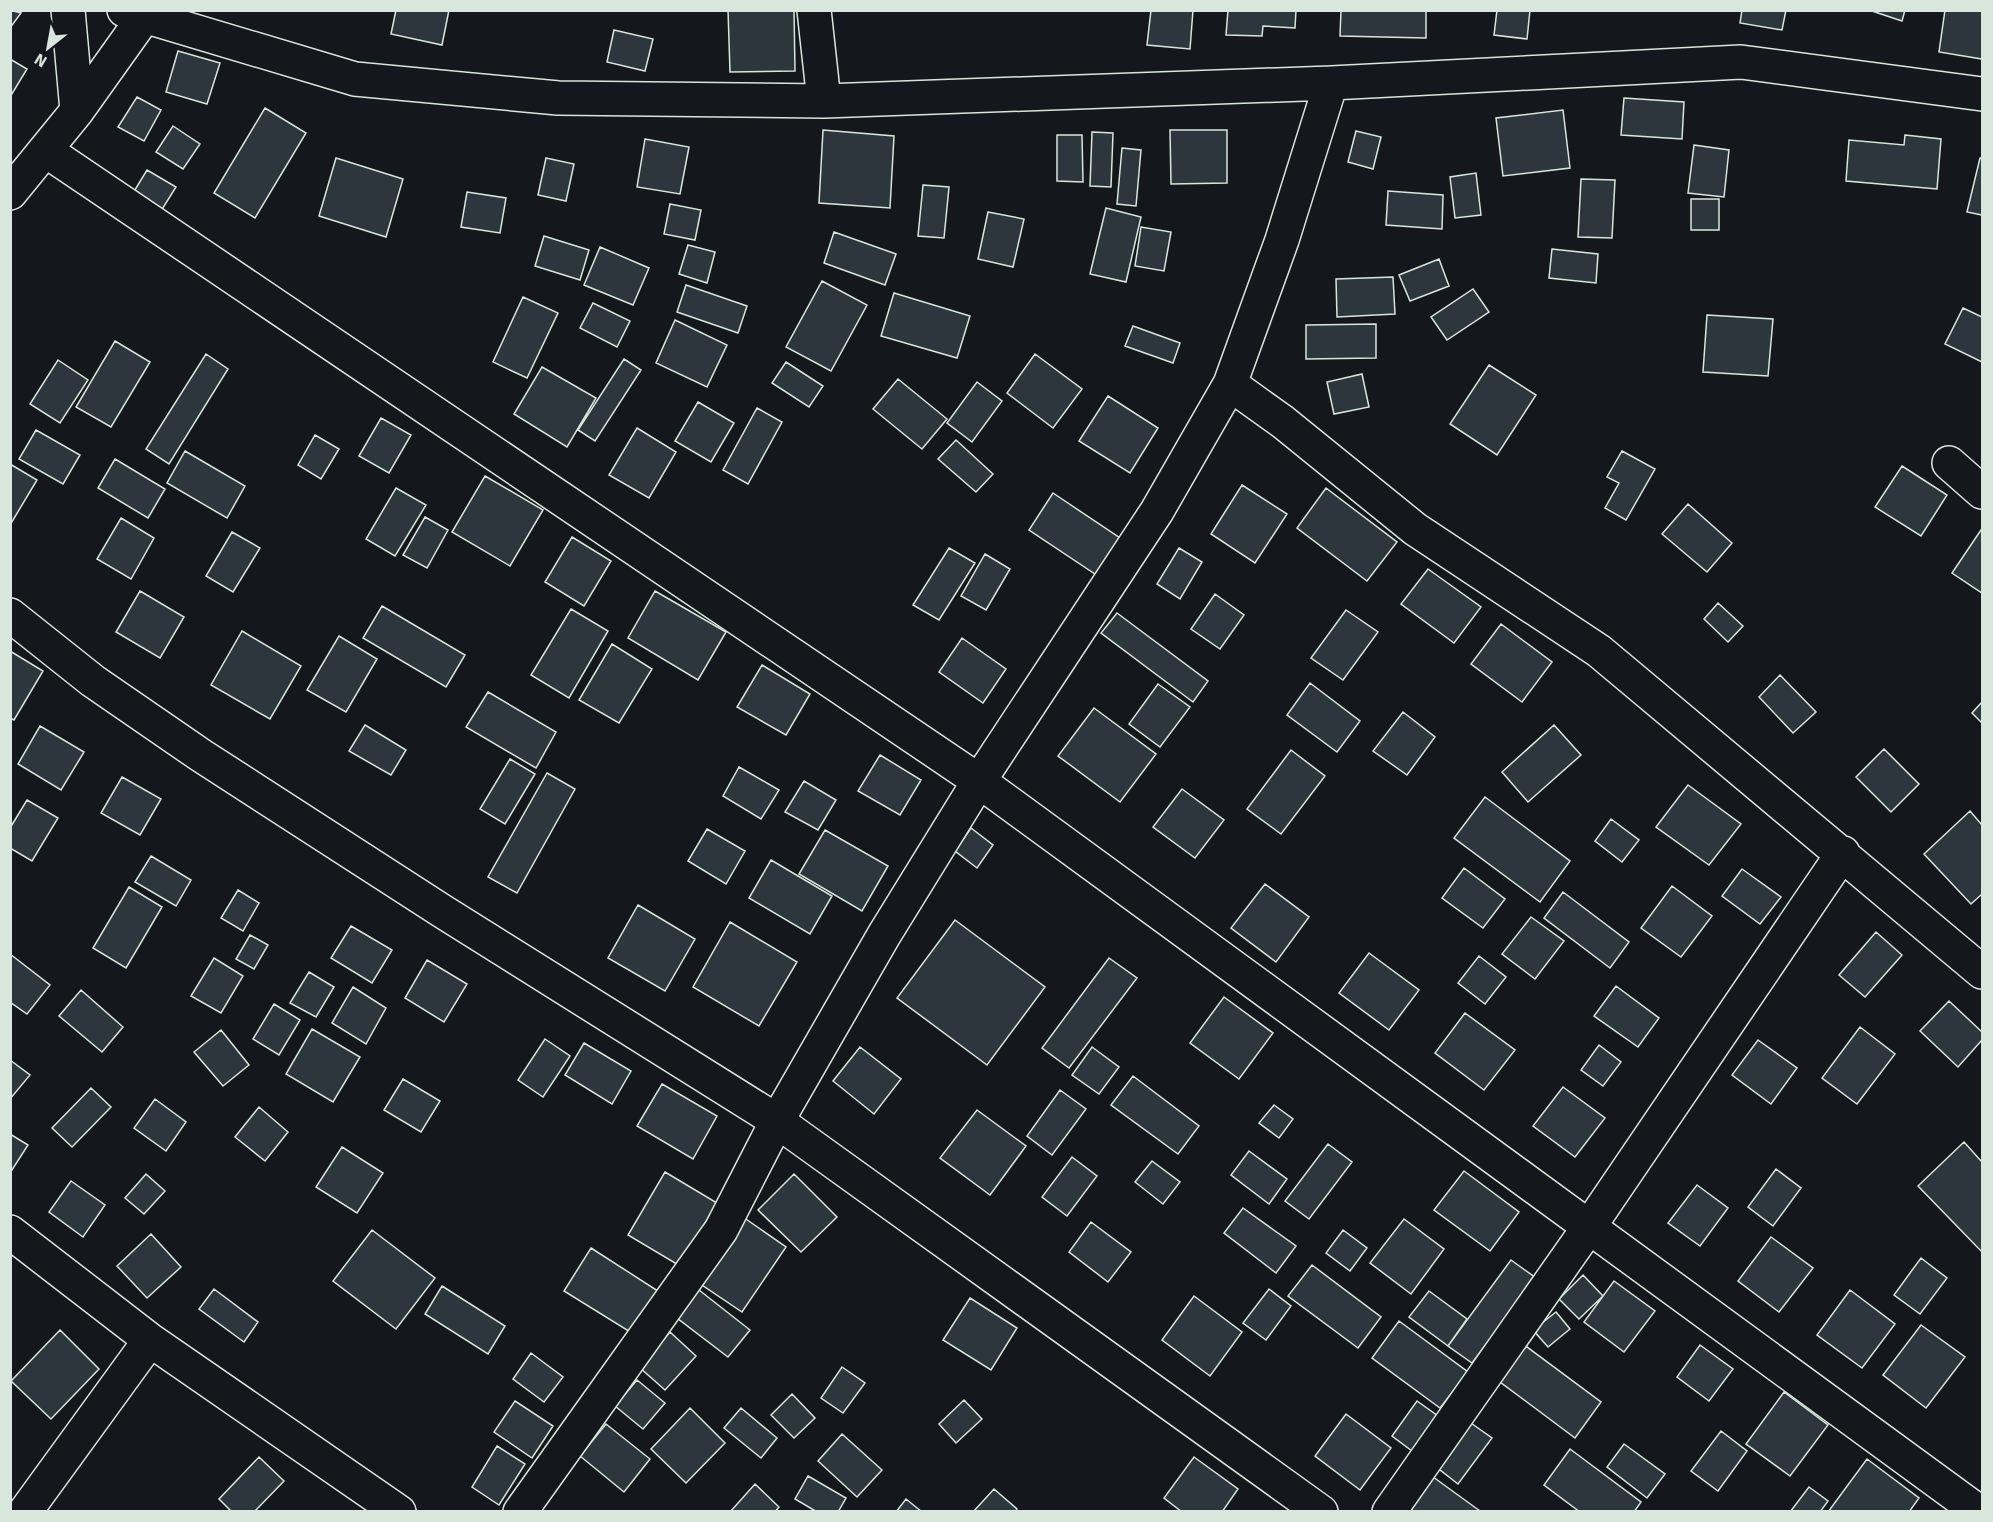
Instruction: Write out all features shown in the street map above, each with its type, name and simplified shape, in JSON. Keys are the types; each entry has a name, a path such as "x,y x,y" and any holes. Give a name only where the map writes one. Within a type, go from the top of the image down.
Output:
{"street":[{"path":"68,10 77,111"},
{"path":"814,10 824,100"},
{"path":"10,193 77,111 140,13 355,79 558,98 824,100 1331,83 1741,62 1983,94"},
{"path":"520,1512 721,1230 777,1121 884,935 979,781 1157,511 1230,384 1282,240 1331,83"},
{"path":"45,150 979,781 1979,1512"},
{"path":"1230,384 1283,422 1415,529 1599,651 1844,853 1983,972"},
{"path":"1949,463 1983,492"},
{"path":"10,615 93,681 202,756 442,911 777,1121 1321,1512"},
{"path":"1389,1512 1589,1227 1844,853"},
{"path":"10,1232 150,1340 399,1512"},
{"path":"25,1512 150,1340"}],"building":[{"path":"10,10 21,13 10,28"},
{"path":"396,10 449,10 442,45 391,34"},
{"path":"728,10 794,10 795,71 730,72"},
{"path":"1151,10 1193,10 1190,49 1147,45"},
{"path":"1228,10 1296,10 1295,28 1263,26 1262,36 1226,35"},
{"path":"1341,10 1426,10 1426,38 1340,36"},
{"path":"1497,10 1530,10 1527,39 1494,35"},
{"path":"1742,10 1786,10 1782,30 1740,23"},
{"path":"1869,10 1905,10 1902,21"},
{"path":"1945,10 1982,10 1982,59 1939,52"},
{"path":"614,30 653,39 645,71 607,62"},
{"path":"178,51 220,63 207,104 166,92"},
{"path":"10,59 27,69 10,97"},
{"path":"137,97 161,110 144,141 118,127"},
{"path":"1624,98 1684,102 1682,139 1621,135"},
{"path":"265,108 306,133 255,218 214,193"},
{"path":"1563,110 1570,168 1503,176 1496,118"},
{"path":"173,126 200,144 183,169 156,152"},
{"path":"823,130 894,136 890,208 819,203"},
{"path":"1170,130 1227,130 1227,183 1171,184"},
{"path":"1356,131 1381,137 1373,169 1348,162"},
{"path":"1092,132 1113,133 1111,187 1090,186"},
{"path":"1057,135 1082,135 1083,182 1057,181"},
{"path":"1905,135 1941,139 1937,189 1846,181 1849,140 1904,145"},
{"path":"645,139 689,147 680,194 637,187"},
{"path":"1694,145 1729,150 1724,197 1688,193"},
{"path":"1122,148 1141,150 1136,206 1117,204"},
{"path":"336,158 403,179 386,237 319,216"},
{"path":"546,158 574,164 566,201 538,195"},
{"path":"1980,158 1982,159 1982,215 1967,212"},
{"path":"147,170 176,187 161,211 133,193"},
{"path":"1476,173 1481,215 1455,218 1450,177"},
{"path":"1581,179 1615,180 1612,238 1578,237"},
{"path":"923,185 949,187 944,238 918,236"},
{"path":"1388,191 1443,195 1442,229 1386,225"},
{"path":"467,192 506,198 500,233 461,227"},
{"path":"1691,199 1719,199 1719,230 1691,230"},
{"path":"670,204 701,210 695,240 664,234"},
{"path":"1106,208 1141,217 1126,282 1090,274"},
{"path":"988,212 1024,219 1013,267 978,259"},
{"path":"1141,227 1171,232 1164,271 1135,266"},
{"path":"834,232 896,254 885,285 824,263"},
{"path":"544,236 589,250 580,280 535,266"},
{"path":"688,245 715,252 707,283 679,274"},
{"path":"600,247 649,268 633,305 584,285"},
{"path":"1552,249 1598,254 1596,283 1549,278"},
{"path":"1439,259 1449,286 1410,301 1399,275"},
{"path":"1393,277 1395,314 1337,317 1336,279"},
{"path":"822,281 867,305 831,371 786,347"},
{"path":"686,285 747,306 738,333 677,312"},
{"path":"1473,289 1489,312 1447,340 1431,317"},
{"path":"894,293 970,316 957,358 881,336"},
{"path":"523,297 558,313 527,378 493,362"},
{"path":"593,303 630,321 617,347 580,328"},
{"path":"1963,308 1982,317 1982,362 1945,344"},
{"path":"1707,315 1773,319 1768,376 1703,372"},
{"path":"675,320 727,345 707,387 656,363"},
{"path":"1376,324 1376,358 1306,359 1306,325"},
{"path":"1133,326 1180,343 1173,363 1125,346"},
{"path":"115,341 150,362 111,427 76,407"},
{"path":"206,354 228,369 169,464 146,449"},
{"path":"1035,354 1082,389 1053,428 1007,393"},
{"path":"624,359 641,370 595,441 578,430"},
{"path":"58,360 88,380 60,423 30,404"},
{"path":"786,362 823,386 809,407 772,383"},
{"path":"1489,365 1536,395 1497,455 1450,424"},
{"path":"542,367 596,398 567,447 514,414"},
{"path":"1362,374 1369,407 1334,414 1327,382"},
{"path":"898,379 947,419 922,449 873,409"},
{"path":"977,382 1002,401 972,442 947,423"},
{"path":"1108,396 1158,428 1130,473 1079,441"},
{"path":"698,402 734,423 711,462 675,441"},
{"path":"757,408 782,422 748,484 723,470"},
{"path":"381,418 411,435 389,473 359,456"},
{"path":"637,428 676,452 649,498 609,475"},
{"path":"36,430 80,455 63,484 19,459"},
{"path":"315,435 339,449 321,479 298,465"},
{"path":"956,440 993,474 976,492 938,459"},
{"path":"185,451 245,486 227,518 167,483"},
{"path":"1622,451 1655,469 1626,520 1605,508 1619,483 1607,477"},
{"path":"115,459 165,489 148,518 98,488"},
{"path":"10,464 37,480 10,525"},
{"path":"1902,466 1947,495 1921,536 1875,507"},
{"path":"485,476 543,510 510,566 452,532"},
{"path":"1242,485 1287,514 1255,563 1211,534"},
{"path":"396,488 426,505 395,556 366,539"},
{"path":"1326,488 1397,542 1367,581 1297,528"},
{"path":"1053,493 1123,540 1098,576 1029,530"},
{"path":"1688,504 1732,543 1707,572 1662,534"},
{"path":"425,517 448,530 427,568 403,555"},
{"path":"121,518 154,538 131,579 97,559"},
{"path":"1982,531 1982,593 1952,573"},
{"path":"232,532 260,548 233,592 206,576"},
{"path":"572,537 611,561 584,606 545,582"},
{"path":"949,548 975,563 939,620 913,605"},
{"path":"1179,548 1202,562 1180,599 1157,584"},
{"path":"985,554 1010,569 986,610 961,596"},
{"path":"1428,569 1481,607 1454,643 1401,604"},
{"path":"140,591 184,617 160,658 116,632"},
{"path":"655,591 726,632 698,680 628,638"},
{"path":"1215,594 1244,615 1220,649 1191,629"},
{"path":"1718,603 1743,626 1728,642 1704,619"},
{"path":"382,606 465,655 446,687 363,638"},
{"path":"571,609 608,631 569,698 531,675"},
{"path":"1346,610 1378,632 1343,680 1311,658"},
{"path":"1117,613 1208,681 1193,702 1101,633"},
{"path":"1501,624 1552,662 1522,702 1471,664"},
{"path":"242,631 301,666 270,719 211,685"},
{"path":"339,636 377,659 346,712 307,690"},
{"path":"962,638 1006,669 983,703 939,672"},
{"path":"612,644 652,669 619,723 579,700"},
{"path":"10,651 43,671 14,720 10,718"},
{"path":"762,665 810,694 786,735 737,707"},
{"path":"1780,675 1816,712 1793,733 1759,697"},
{"path":"1310,683 1360,721 1337,752 1287,715"},
{"path":"1158,684 1190,707 1160,747 1129,724"},
{"path":"488,692 556,732 536,768 466,727"},
{"path":"1982,702 1982,723 1972,713"},
{"path":"1094,708 1156,754 1120,802 1058,756"},
{"path":"1403,712 1435,737 1407,775 1373,751"},
{"path":"365,725 406,750 391,775 349,751"},
{"path":"1554,725 1581,755 1528,802 1502,772"},
{"path":"40,726 84,752 61,790 18,764"},
{"path":"1884,749 1919,784 1891,812 1856,777"},
{"path":"1291,750 1325,776 1281,834 1247,809"},
{"path":"880,755 921,780 900,815 858,791"},
{"path":"510,759 535,774 505,824 480,809"},
{"path":"739,767 779,790 761,819 723,796"},
{"path":"547,773 575,789 517,893 488,877"},
{"path":"122,777 161,799 140,835 101,813"},
{"path":"804,781 836,800 818,830 785,812"},
{"path":"1688,785 1741,824 1709,865 1656,827"},
{"path":"1182,789 1224,820 1195,858 1153,827"},
{"path":"1485,797 1570,861 1540,902 1454,838"},
{"path":"27,800 58,818 32,861 10,848 10,828"},
{"path":"1970,811 1982,825 1982,894 1971,904 1924,854"},
{"path":"1611,819 1639,840 1622,862 1595,841"},
{"path":"971,828 993,845 977,868 955,851"},
{"path":"707,829 745,851 726,884 688,861"},
{"path":"825,830 888,866 862,911 799,874"},
{"path":"151,856 191,880 176,906 135,882"},
{"path":"771,860 832,896 810,934 749,898"},
{"path":"1464,868 1505,899 1483,928 1442,898"},
{"path":"1742,869 1781,897 1760,924 1722,896"},
{"path":"1265,884 1309,917 1276,962 1231,928"},
{"path":"1672,886 1712,916 1681,957 1641,928"},
{"path":"129,887 162,907 126,968 93,948"},
{"path":"238,890 259,903 243,931 221,918"},
{"path":"1563,892 1629,942 1610,968 1544,918"},
{"path":"638,905 695,939 665,991 608,958"},
{"path":"1531,917 1564,941 1535,979 1502,954"},
{"path":"955,920 1045,987 987,1065 897,998"},
{"path":"730,922 797,962 759,1026 693,987"},
{"path":"351,926 392,950 372,983 331,958"},
{"path":"1876,932 1902,955 1865,997 1839,975"},
{"path":"250,935 268,945 254,969 236,959"},
{"path":"1369,953 1419,990 1389,1030 1339,993"},
{"path":"10,954 50,985 27,1014 10,1002"},
{"path":"1479,956 1506,977 1485,1004 1458,983"},
{"path":"214,958 243,976 221,1013 191,996"},
{"path":"1109,958 1137,978 1069,1068 1042,1048"},
{"path":"427,960 467,984 444,1022 405,998"},
{"path":"309,972 334,987 316,1017 290,1003"},
{"path":"1616,986 1659,1018 1638,1047 1594,1016"},
{"path":"353,987 386,1008 366,1044 332,1023"},
{"path":"81,990 123,1027 102,1052 59,1016"},
{"path":"1224,997 1273,1033 1239,1079 1190,1043"},
{"path":"1949,1001 1982,1032 1982,1040 1958,1067 1920,1031"},
{"path":"274,1004 300,1020 279,1055 253,1039"},
{"path":"1465,1013 1515,1050 1484,1090 1435,1053"},
{"path":"1860,1027 1895,1054 1857,1104 1822,1078"},
{"path":"312,1029 360,1057 333,1102 286,1074"},
{"path":"221,1030 249,1065 223,1086 194,1052"},
{"path":"545,1039 570,1056 543,1097 518,1080"},
{"path":"1758,1040 1797,1068 1771,1104 1732,1075"},
{"path":"584,1043 631,1071 612,1104 565,1075"},
{"path":"1599,1045 1621,1062 1603,1086 1581,1070"},
{"path":"860,1047 901,1079 874,1114 833,1081"},
{"path":"1092,1047 1119,1067 1099,1094 1072,1075"},
{"path":"10,1060 30,1075 10,1099"},
{"path":"1133,1076 1199,1126 1178,1154 1111,1105"},
{"path":"403,1079 440,1101 421,1132 384,1110"},
{"path":"662,1084 717,1116 693,1159 637,1126"},
{"path":"1563,1087 1605,1118 1575,1157 1533,1126"},
{"path":"91,1088 111,1107 72,1147 52,1128"},
{"path":"1060,1090 1086,1109 1052,1155 1027,1136"},
{"path":"155,1099 186,1122 166,1151 134,1128"},
{"path":"1274,1105 1293,1119 1279,1138 1259,1123"},
{"path":"259,1107 288,1132 265,1161 235,1137"},
{"path":"977,1110 1026,1146 990,1195 940,1158"},
{"path":"10,1134 28,1145 10,1173"},
{"path":"1964,1142 1982,1162 1982,1252 1918,1186"},
{"path":"1328,1144 1352,1162 1309,1219 1285,1201"},
{"path":"342,1147 383,1173 357,1213 316,1187"},
{"path":"1249,1151 1287,1179 1269,1204 1231,1175"},
{"path":"1072,1157 1097,1176 1067,1216 1042,1197"},
{"path":"1152,1161 1180,1182 1163,1204 1135,1182"},
{"path":"1776,1169 1801,1188 1773,1226 1748,1207"},
{"path":"1464,1171 1519,1212 1490,1251 1434,1210"},
{"path":"665,1172 717,1203 680,1266 628,1235"},
{"path":"146,1174 165,1191 144,1214 125,1198"},
{"path":"794,1174 837,1217 801,1252 758,1210"},
{"path":"71,1181 105,1205 83,1237 49,1212"},
{"path":"1697,1185 1728,1208 1700,1246 1668,1223"},
{"path":"1243,1208 1296,1246 1276,1273 1224,1233"},
{"path":"743,1217 786,1247 742,1312 699,1283"},
{"path":"1404,1219 1444,1249 1411,1294 1370,1263"},
{"path":"1091,1222 1131,1252 1108,1282 1069,1252"},
{"path":"372,1230 435,1278 396,1329 333,1281"},
{"path":"1343,1230 1367,1248 1350,1271 1326,1253"},
{"path":"151,1234 181,1267 147,1298 117,1266"},
{"path":"1771,1237 1813,1268 1779,1312 1738,1281"},
{"path":"591,1248 661,1293 635,1335 564,1291"},
{"path":"1921,1258 1947,1278 1920,1314 1894,1295"},
{"path":"1511,1260 1536,1278 1472,1363 1448,1346"},
{"path":"1312,1265 1381,1317 1358,1348 1288,1296"},
{"path":"1583,1275 1603,1296 1579,1319 1559,1299"},
{"path":"1614,1281 1655,1311 1624,1352 1584,1322"},
{"path":"442,1286 505,1326 488,1354 425,1314"},
{"path":"214,1289 258,1322 244,1342 199,1309"},
{"path":"1269,1289 1291,1306 1266,1340 1243,1323"},
{"path":"699,1290 750,1330 728,1357 677,1318"},
{"path":"1850,1290 1895,1324 1862,1368 1817,1335"},
{"path":"1429,1291 1467,1319 1448,1346 1409,1317"},
{"path":"1194,1296 1242,1332 1210,1376 1162,1340"},
{"path":"970,1298 1017,1328 991,1370 943,1340"},
{"path":"1556,1312 1570,1329 1548,1347 1533,1330"},
{"path":"1399,1321 1468,1372 1440,1408 1372,1358"},
{"path":"1921,1325 1965,1357 1926,1408 1883,1375"},
{"path":"60,1330 99,1369 51,1419 11,1381"},
{"path":"670,1332 696,1356 665,1390 639,1367"},
{"path":"1523,1344 1601,1402 1575,1438 1496,1379"},
{"path":"1700,1345 1733,1369 1709,1401 1677,1377"},
{"path":"531,1353 563,1377 544,1402 513,1379"},
{"path":"842,1367 865,1383 843,1413 821,1398"},
{"path":"637,1380 665,1403 643,1429 615,1406"},
{"path":"1784,1392 1828,1425 1790,1476 1746,1444"},
{"path":"792,1394 815,1418 794,1438 771,1415"},
{"path":"964,1400 982,1419 956,1443 939,1424"},
{"path":"515,1401 553,1426 532,1458 494,1432"},
{"path":"1417,1401 1438,1416 1412,1451 1392,1436"},
{"path":"690,1408 725,1443 686,1483 651,1449"},
{"path":"741,1408 777,1438 761,1458 724,1428"},
{"path":"1346,1414 1391,1448 1360,1490 1315,1456"},
{"path":"1468,1421 1492,1438 1458,1484 1435,1466"},
{"path":"606,1424 650,1459 624,1492 580,1456"},
{"path":"1721,1431 1747,1451 1718,1491 1691,1471"},
{"path":"842,1434 882,1470 857,1497 818,1461"},
{"path":"1624,1444 1665,1474 1647,1498 1607,1467"},
{"path":"497,1446 525,1464 499,1505 472,1487"},
{"path":"1570,1449 1641,1502 1634,1512 1580,1512 1544,1485"},
{"path":"259,1457 284,1481 254,1512 232,1512 219,1499"},
{"path":"1194,1457 1238,1489 1222,1512 1182,1512 1164,1498"},
{"path":"1867,1459 1919,1498 1909,1512 1828,1512"},
{"path":"1429,1474 1480,1511 1401,1512"},
{"path":"808,1476 846,1498 838,1512 817,1512 795,1499"},
{"path":"755,1484 779,1507 775,1512 730,1512"},
{"path":"1809,1487 1828,1501 1820,1512 1790,1512"},
{"path":"994,1489 1017,1509 1015,1512 973,1512"},
{"path":"906,1499 922,1512 896,1512"}]}
